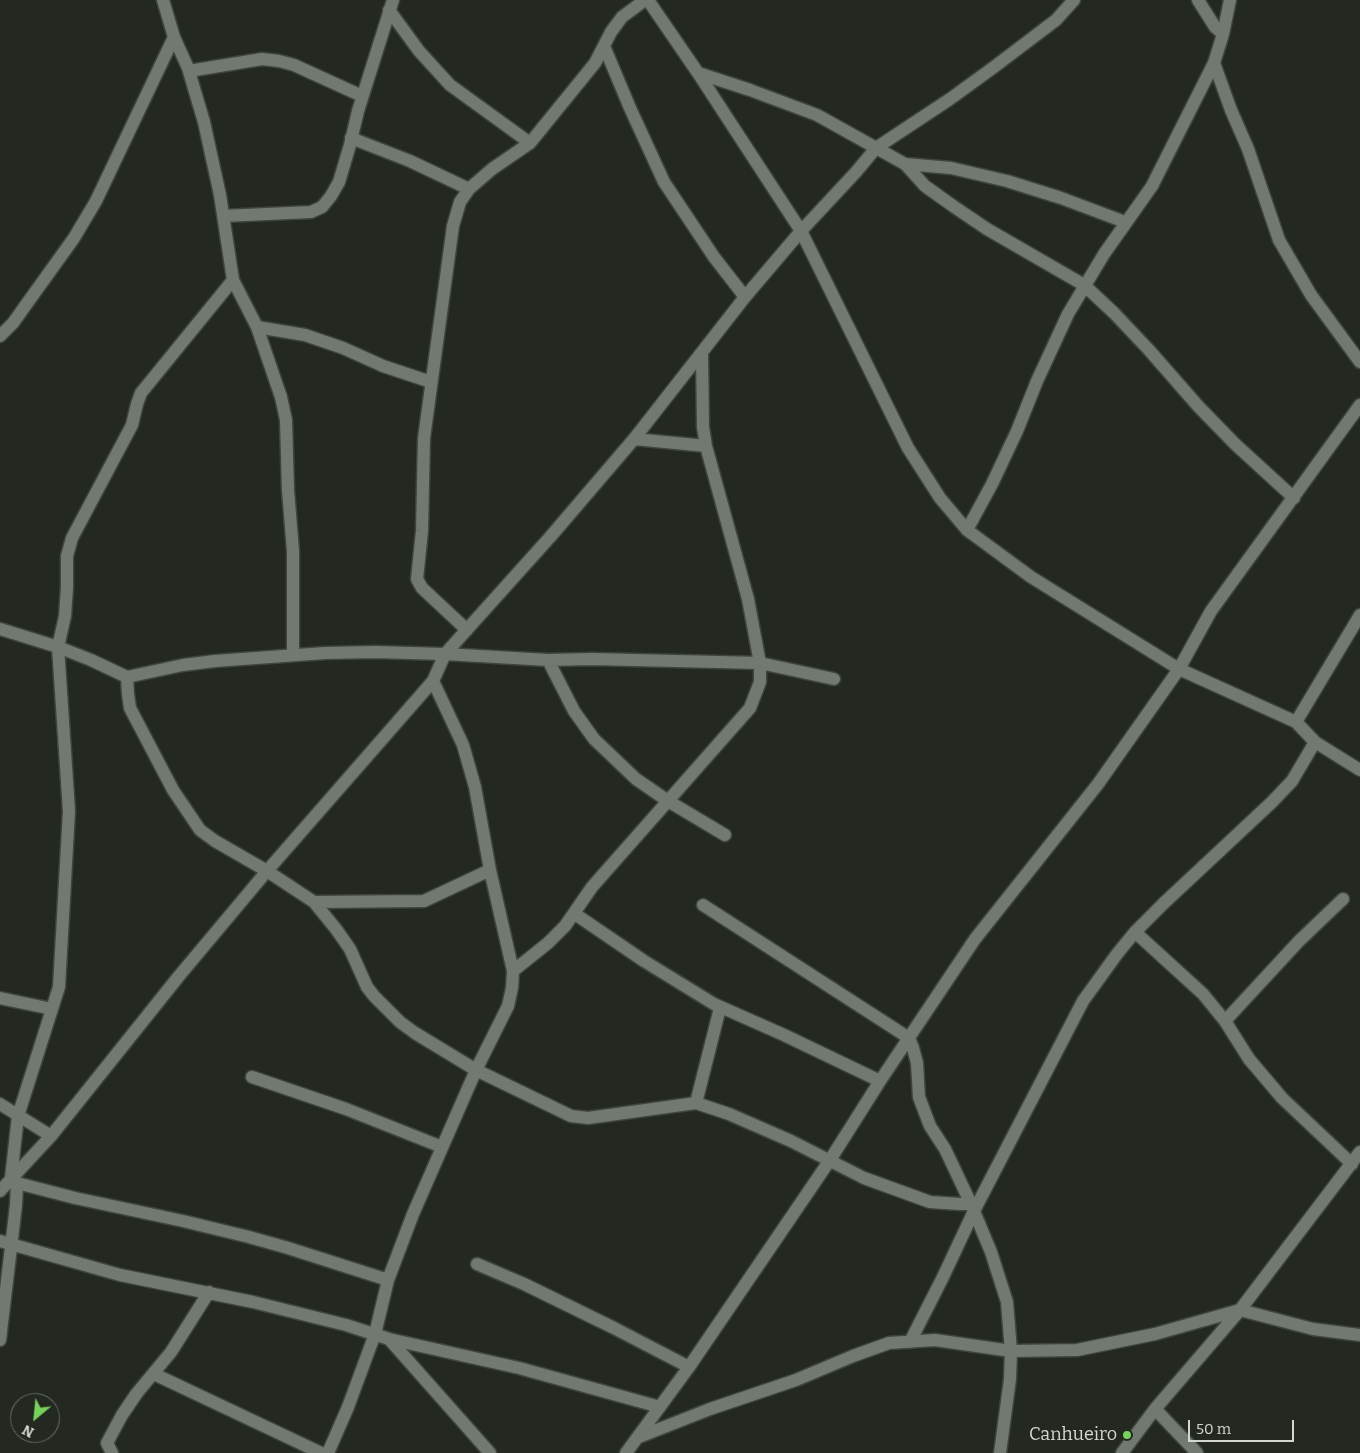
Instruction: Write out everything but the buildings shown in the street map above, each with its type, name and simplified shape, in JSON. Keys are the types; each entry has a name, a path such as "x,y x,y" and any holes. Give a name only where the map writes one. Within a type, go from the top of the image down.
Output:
{"street":[{"path":"163,0 174,37 189,71 204,122 223,216 233,280 257,328 281,397 286,420 293,551 293,655"},
{"path":"466,630 422,588 417,580 422,531 424,438 453,226 460,202 469,188 492,169 530,143 595,62 611,32 622,17 646,0 698,73 801,231 908,448 940,498 967,530 1031,576 1179,669 1296,722 1315,742 1360,770"},
{"path":"0,1191 14,1181 179,976 267,871 433,681 445,654 551,536 634,438 745,297 801,231 876,148 950,99 1056,20 1074,0"},
{"path":"1198,0 1215,27 1223,34"},
{"path":"967,530 992,484 1017,431 1037,381 1068,314 1125,222 1152,186 1214,63 1223,34 1230,0"},
{"path":"391,5 419,51 450,85 530,143"},
{"path":"223,216 311,212 322,207 331,196 339,182 362,96 391,5"},
{"path":"0,336 13,323 40,286 74,238 96,202 174,37"},
{"path":"604,46 664,182 714,257 745,297"},
{"path":"189,71 262,59 279,60 362,96"},
{"path":"1214,63 1248,149 1279,240 1311,295 1360,362"},
{"path":"698,73 817,115 905,164 925,186 954,206 988,229 1084,286 1126,326 1235,444 1294,498"},
{"path":"351,138 410,160 469,188"},
{"path":"905,164 951,168 1007,181 1061,198 1125,222"},
{"path":"0,1340 6,1243 14,1181 18,1116 59,987 69,811 58,647 67,587 67,556 72,538 132,425 141,393 233,280"},
{"path":"257,328 305,335 343,348 383,366 431,382"},
{"path":"513,971 548,943 575,914 592,887 750,708 760,682 760,663 748,599 706,446 703,427 702,353"},
{"path":"626,1453 689,1367 830,1160 880,1081 975,939 1098,784 1179,669 1211,611 1360,405"},
{"path":"634,438 706,446"},
{"path":"1296,722 1360,616"},
{"path":"0,629 58,647 127,677 191,664 293,655 375,652 548,660 592,659 760,663 834,678"},
{"path":"548,660 574,711 594,740 636,779 668,801 725,835"},
{"path":"127,677 130,708 173,790 200,830 214,842 267,871 314,902 350,949 367,987 400,1022 415,1033 476,1070 571,1116 588,1118 696,1103 729,1114 830,1160 864,1178 930,1202 973,1207"},
{"path":"328,1453 348,1408 375,1334 388,1280 442,1147 476,1070 508,1006 512,988 513,971 490,870 471,770 463,745 433,681"},
{"path":"910,1342 943,1276 973,1207 1083,1001 1135,932 1292,781 1315,742"},
{"path":"314,902 424,901 490,870"},
{"path":"1225,1020 1299,941 1343,899"},
{"path":"703,905 909,1038 914,1048 917,1063 920,1097 930,1126 945,1149 973,1207 991,1252 1007,1302 1011,1351 1010,1379 1000,1453"},
{"path":"575,914 644,961 720,1008 784,1035 880,1081"},
{"path":"1135,932 1196,988 1225,1020 1249,1059 1282,1098 1352,1164"},
{"path":"0,998 52,1009"},
{"path":"696,1103 720,1008"},
{"path":"252,1077 346,1109 442,1147"},
{"path":"0,1104 50,1136"},
{"path":"1122,1453 1155,1409 1240,1310 1360,1152"},
{"path":"14,1181 67,1197 183,1221 248,1237 388,1280"},
{"path":"6,1243 120,1275 209,1292 346,1325 389,1339 519,1368 660,1408"},
{"path":"477,1264 565,1304 689,1367"},
{"path":"112,1453 107,1443 112,1432 137,1393 171,1352 209,1292"},
{"path":"639,1437 796,1380 889,1343 936,1340 1011,1351 1077,1350 1155,1334 1240,1310 1312,1329 1360,1334"},
{"path":"389,1339 490,1453"},
{"path":"154,1374 321,1453"},
{"path":"1155,1409 1197,1453"}],"place":[{"name":"Canhueiro","path":"1127,1435"}]}
